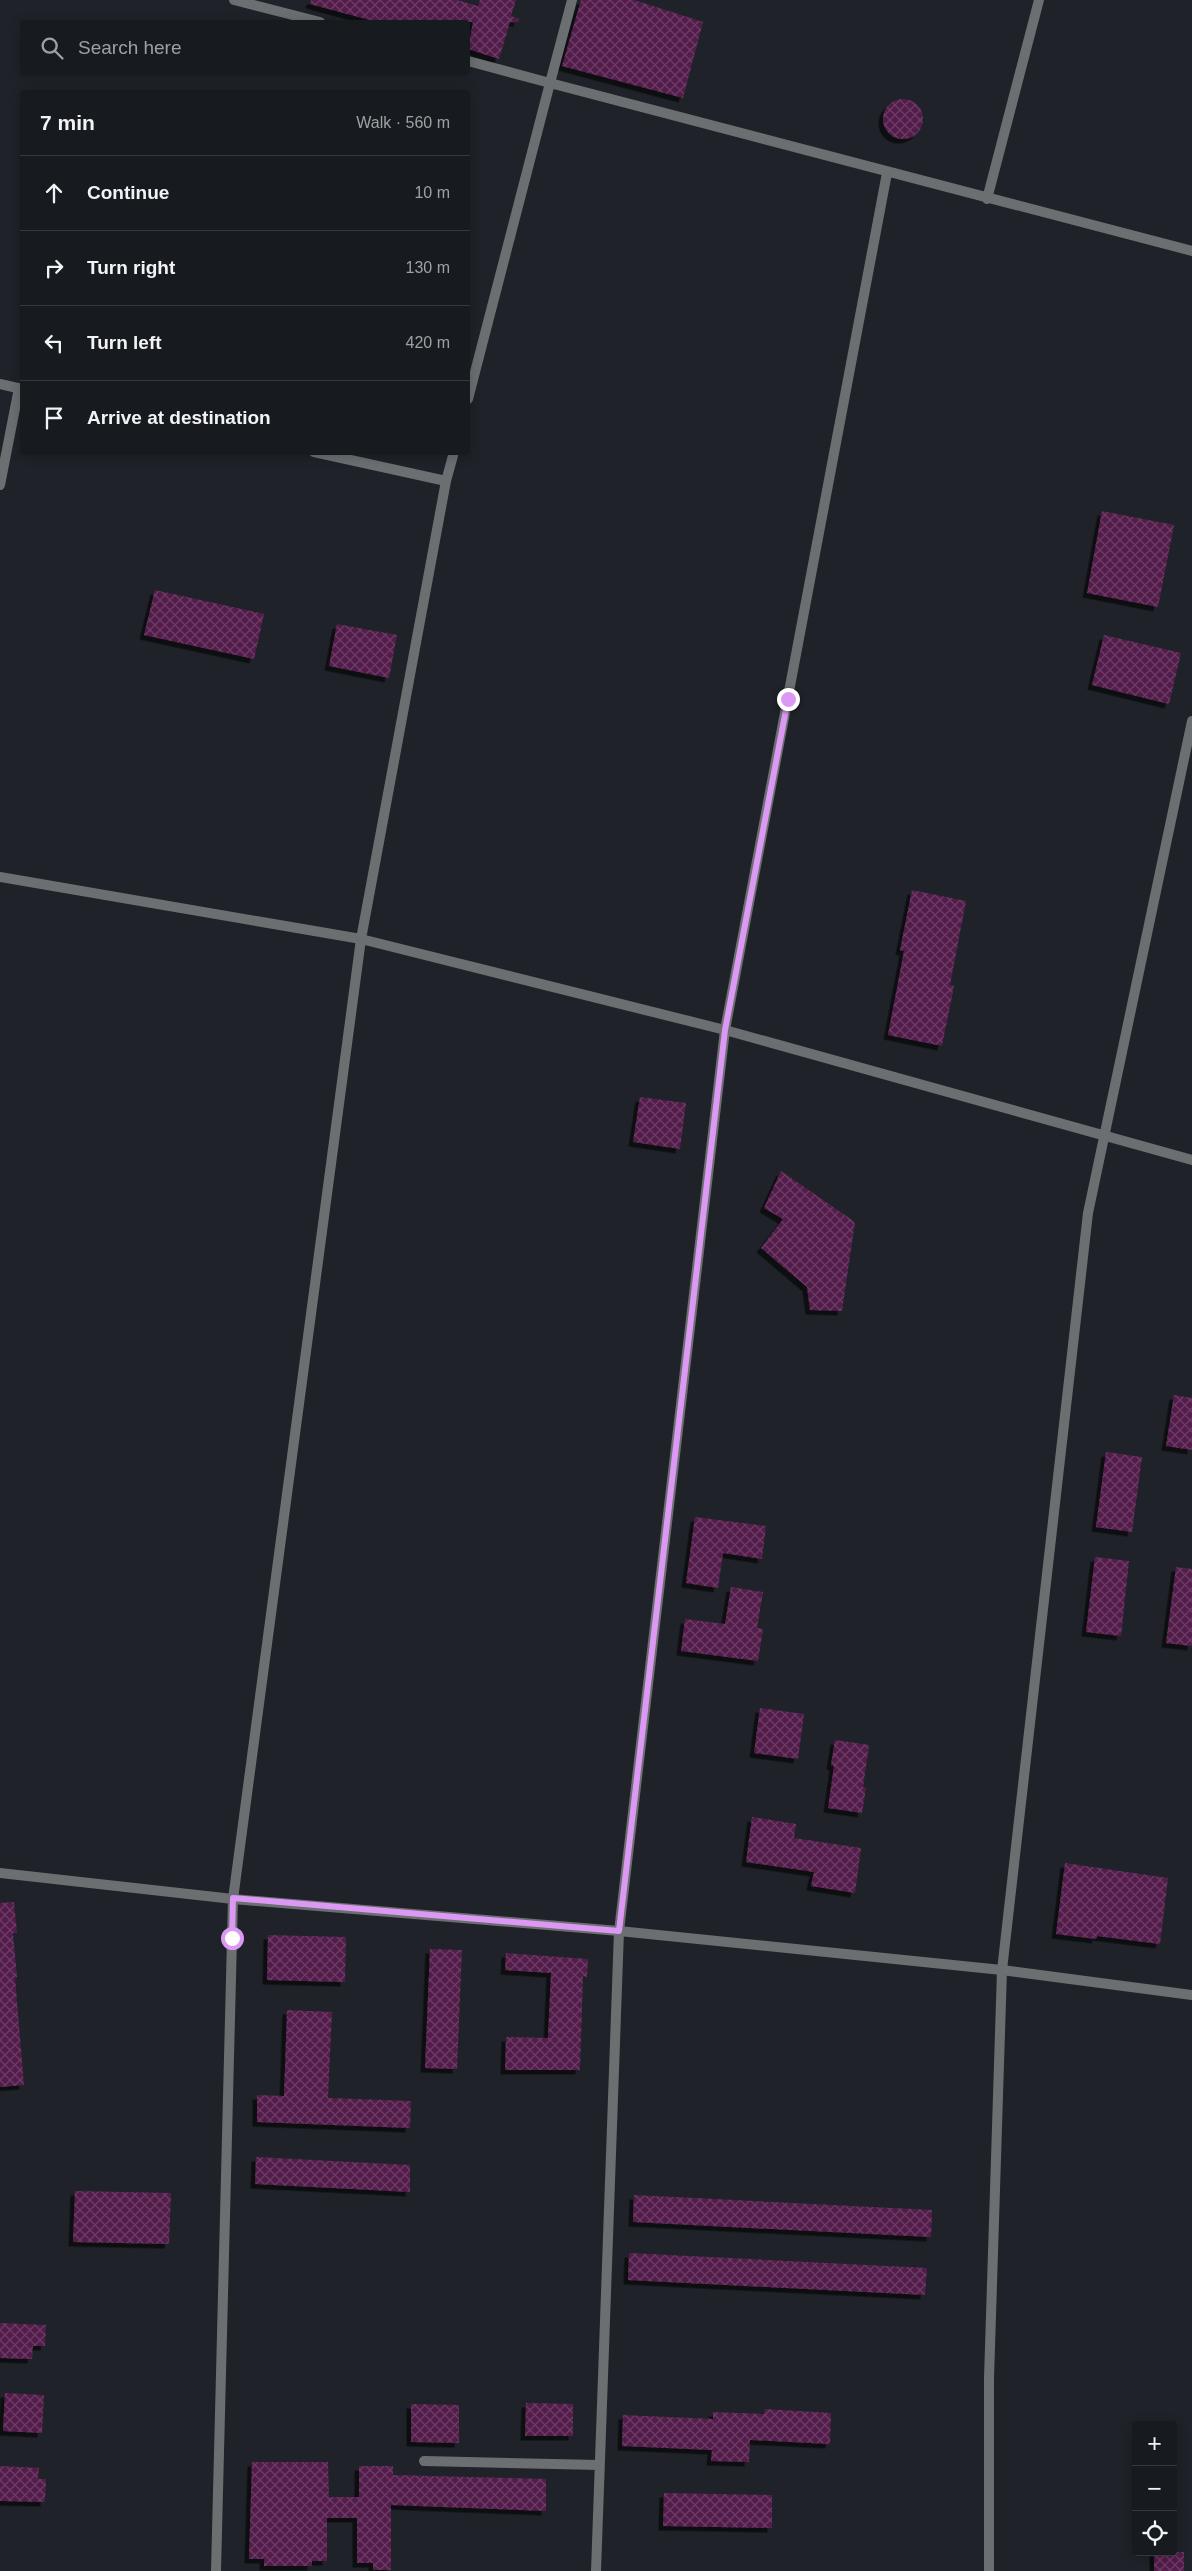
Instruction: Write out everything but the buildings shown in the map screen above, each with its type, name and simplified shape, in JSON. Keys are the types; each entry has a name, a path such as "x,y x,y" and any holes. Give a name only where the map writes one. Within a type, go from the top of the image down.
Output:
{"street":[{"path":"234,0 312,20"},
{"path":"470,391 572,0"},
{"path":"987,199 1038,0"},
{"path":"470,62 887,173 1192,251"},
{"path":"596,2571 619,1931 725,1030 887,173"},
{"path":"0,384 20,388"},
{"path":"0,485 20,393"},
{"path":"328,455 446,481"},
{"path":"216,2571 233,1898 361,939 446,481 453,455"},
{"path":"989,2571 988,2378 1002,1970 1088,1213 1192,721"},
{"path":"0,877 361,939 725,1030 1192,1160"},
{"path":"0,1873 233,1898 619,1931 1002,1970 1192,1995"},
{"path":"424,2461 600,2465"}],"route":[{"path":"232,1938 233,1898 619,1931 725,1030 788,699"}]}
